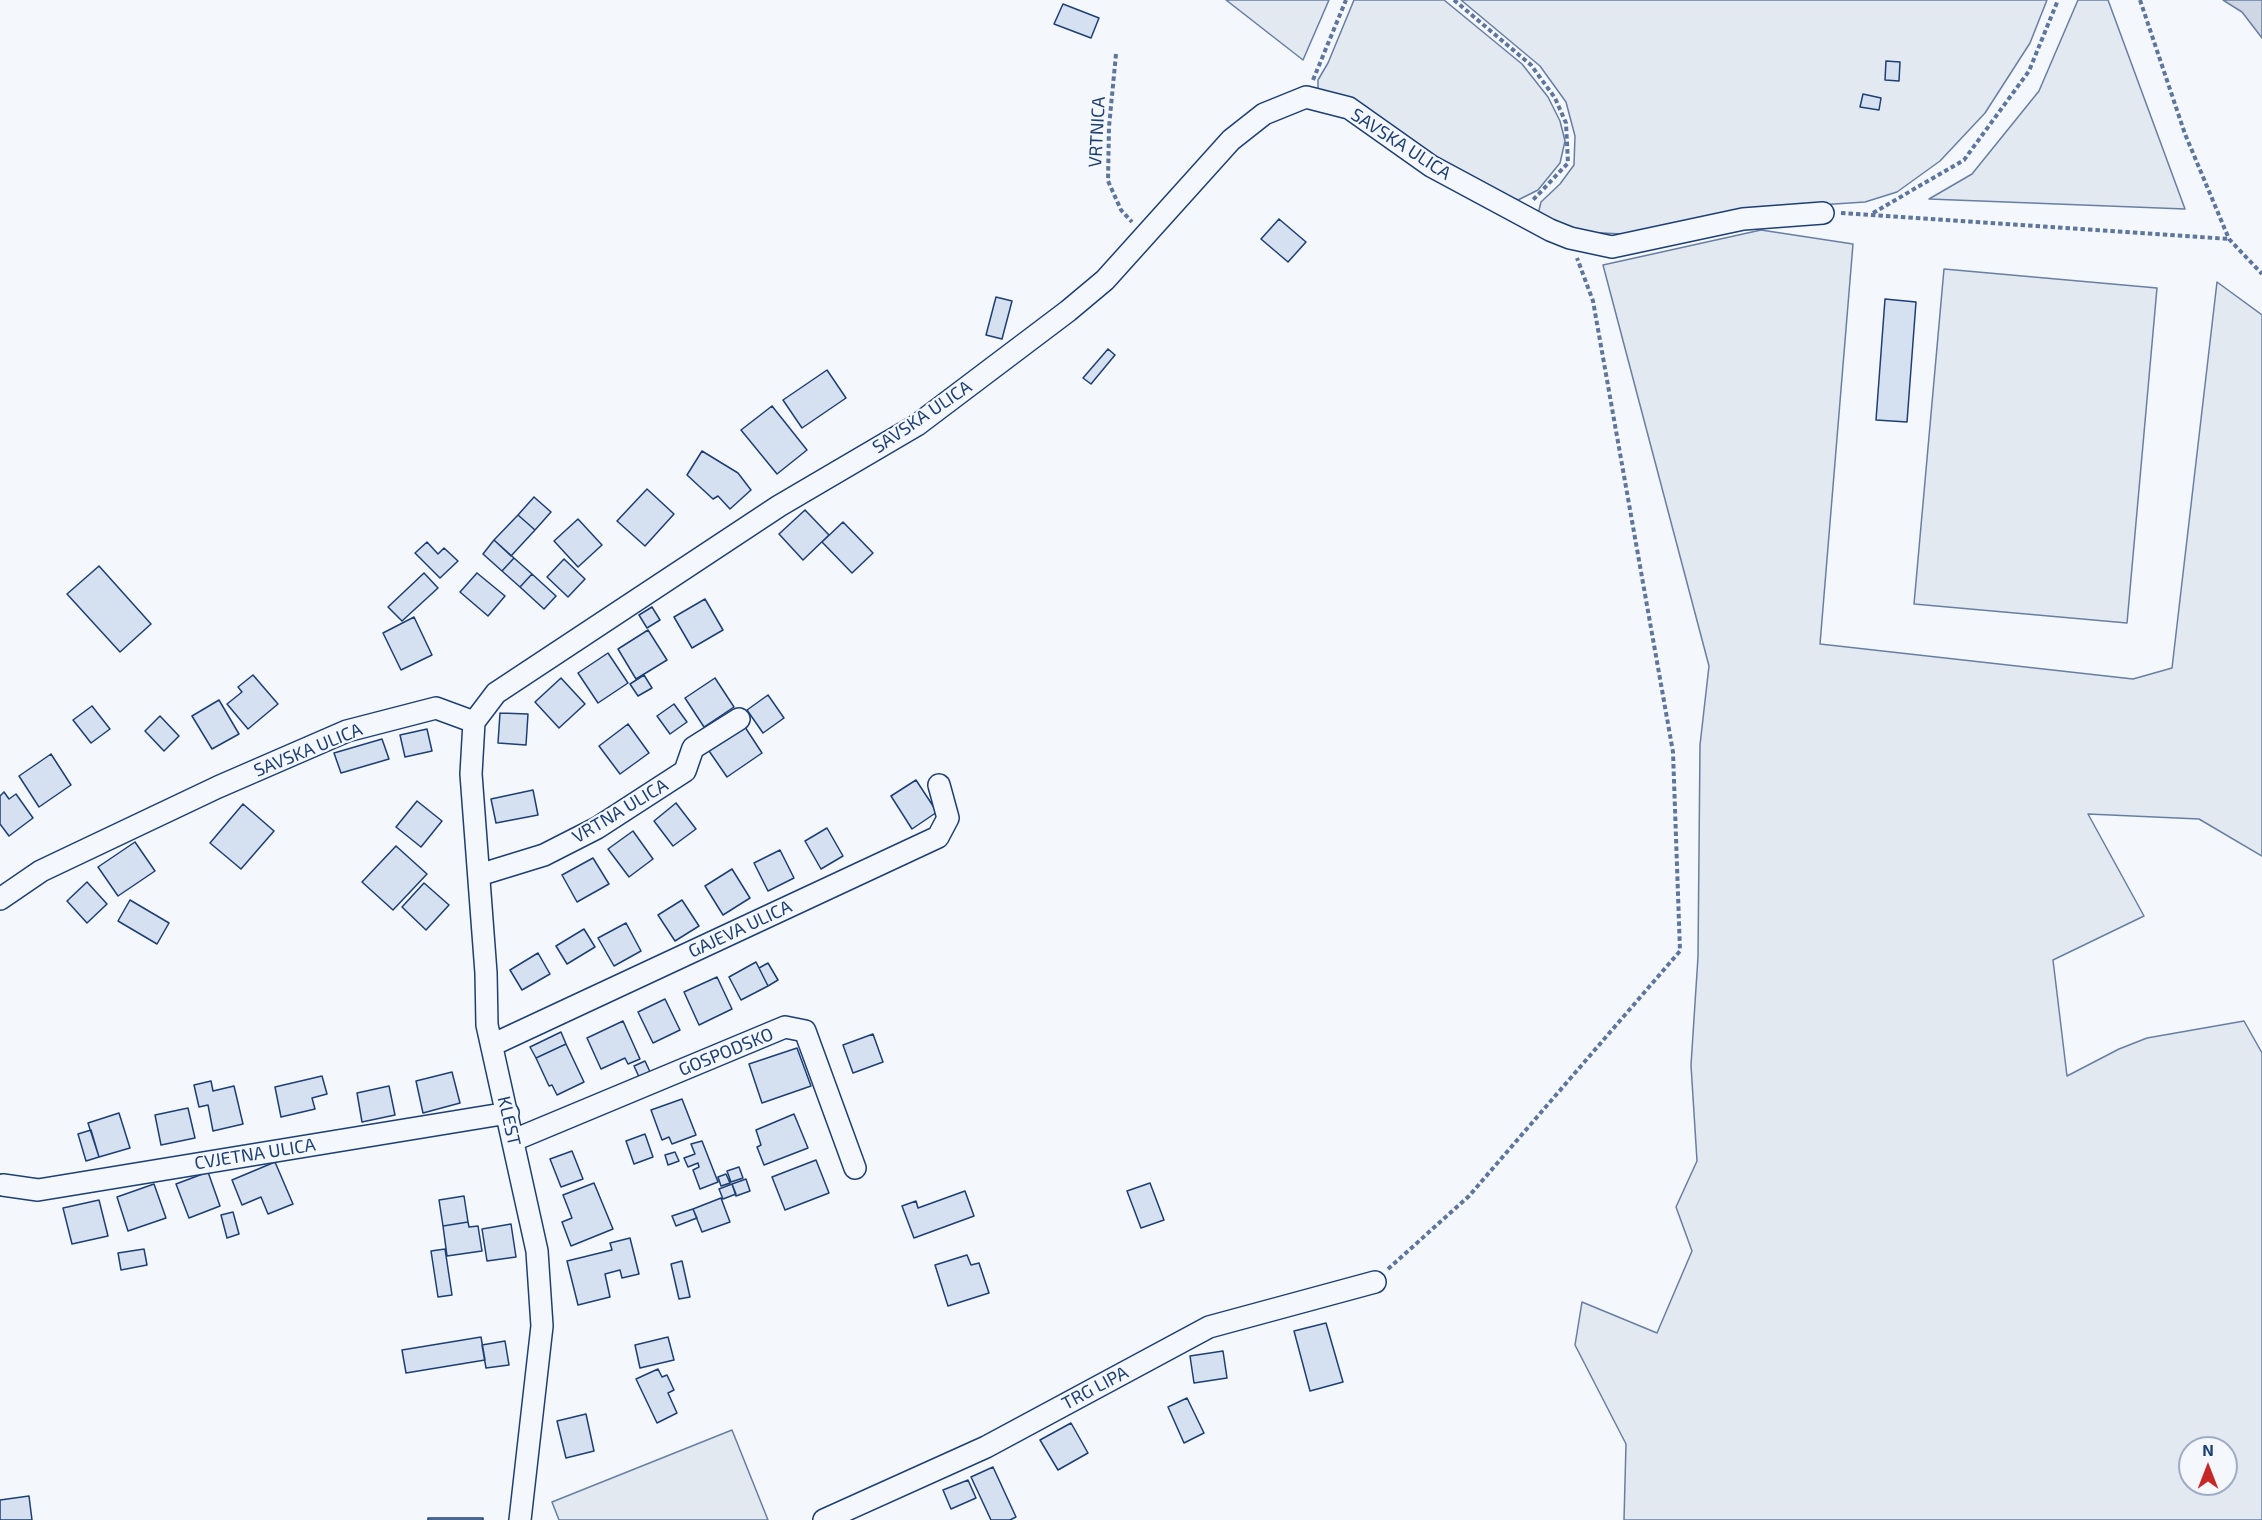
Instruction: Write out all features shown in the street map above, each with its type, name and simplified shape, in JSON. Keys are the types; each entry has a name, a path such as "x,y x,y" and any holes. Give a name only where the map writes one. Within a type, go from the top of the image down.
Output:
{"street":[{"name":"SAVSKA ULICA","path":"0,899 41,871 218,787 347,731 436,708 474,722 496,693 779,506 916,425 1068,311 1105,280 1231,140 1264,114 1306,97 1349,108 1431,166 1570,238 1612,247 1743,219 1823,213"},
{"name":"VRTNA ULICA","path":"479,875 544,855 597,828 685,771 693,748 739,719"},
{"name":"KLEST","path":"474,722 471,774 487,1025 537,1251 542,1326 520,1520"},
{"name":"GAJEVA ULICA","path":"492,1045 938,837 948,818 939,785"},
{"name":"GOSPODSKO","path":"514,1140 785,1027 805,1031 855,1168"},
{"name":"CVJETNA ULICA","path":"3,1185 38,1190 507,1113"},
{"name":"TRG LIPA","path":"824,1520 986,1447 1209,1327 1375,1282"}],"path":[{"path":"1306,97 1346,0"},
{"path":"1454,0 1531,65 1555,98 1566,123 1568,163 1520,214"},
{"path":"1872,214 1964,160 2030,71 2058,0"},
{"path":"2140,0 2185,134 2229,239 2262,274"},
{"name":"VRTNICA","path":"1116,54 1109,127 1108,182 1121,210 1144,237"},
{"path":"1823,213 1872,214 2229,239"},
{"path":"1375,1282 1469,1196 1680,951 1672,752 1593,301 1570,238"}],"shaded area":[{"path":"1226,0 1329,0 1303,60"},
{"path":"1354,0 1444,0 1522,64 1548,97 1560,121 1565,141 1560,163 1538,190 1518,200 1469,179 1318,89 1318,80 1328,63"},
{"path":"1461,0 2047,0 2030,43 1985,113 1940,161 1897,192 1865,202 1742,210 1623,234 1582,232 1538,214 1541,202 1560,184 1574,165 1575,136 1566,102 1540,66"},
{"path":"2078,0 2108,0 2185,209 1929,199 1972,174 2039,91"},
{"path":"2223,0 2262,0 2262,38 2242,12"},
{"path":"1761,230 1853,244 1820,644 2133,679 2172,668 2217,282 2262,315 2262,856 2199,819 2088,814 2144,916 2053,960 2067,1076 2119,1049 2147,1038 2244,1021 2262,1053 2262,1520 1624,1520 1626,1444 1575,1345 1582,1302 1657,1333 1692,1251 1676,1207 1697,1161 1691,1065 1698,957 1700,745 1709,666 1603,265"},
{"path":"1944,269 2157,288 2127,623 1914,604"},
{"path":"732,1430 768,1520 559,1520 552,1502"}],"building":[{"path":"1063,4 1099,18 1091,38 1054,24"},
{"path":"1886,61 1900,62 1899,81 1885,80"},
{"path":"1863,94 1881,98 1879,110 1860,107"},
{"path":"1279,219 1306,242 1288,262 1261,239"},
{"path":"996,297 1012,301 1002,339 986,335"},
{"path":"1885,299 1916,302 1907,422 1876,420"},
{"path":"1108,349 1115,355 1091,384 1083,378"},
{"path":"827,370 846,398 802,428 783,400"},
{"path":"772,406 807,450 777,474 741,430"},
{"path":"702,451 738,473 751,490 730,509 718,496 713,499 687,475"},
{"path":"647,489 674,514 645,546 617,521"},
{"path":"534,497 551,512 535,530 518,515"},
{"path":"805,510 829,535 803,560 779,534"},
{"path":"518,515 535,530 511,556 494,540"},
{"path":"578,519 602,545 578,567 554,541"},
{"path":"843,522 873,553 852,573 822,542"},
{"path":"494,540 514,558 502,571 483,554"},
{"path":"427,542 438,554 444,548 458,561 440,578 415,553"},
{"path":"514,558 532,574 520,587 502,571"},
{"path":"564,559 585,579 568,597 547,577"},
{"path":"99,566 151,624 120,652 67,594"},
{"path":"424,573 438,588 402,621 388,607"},
{"path":"477,573 505,596 488,616 460,592"},
{"path":"532,574 556,596 544,609 520,587"},
{"path":"705,599 723,630 692,648 674,617"},
{"path":"652,607 660,620 647,628 639,615"},
{"path":"414,617 432,655 401,670 383,633"},
{"path":"648,630 667,660 636,679 618,649"},
{"path":"608,653 628,683 598,703 578,673"},
{"path":"253,675 278,704 248,729 227,704 242,692 238,687"},
{"path":"644,675 652,688 638,696 630,684"},
{"path":"561,678 585,704 559,728 535,702"},
{"path":"715,678 734,707 704,727 685,698"},
{"path":"768,695 784,718 763,733 747,710"},
{"path":"219,700 239,734 212,749 192,716"},
{"path":"674,704 687,722 670,734 657,716"},
{"path":"92,706 110,729 91,743 73,720"},
{"path":"500,713 528,714 526,745 498,743"},
{"path":"160,716 179,736 164,751 145,731"},
{"path":"628,724 649,753 620,774 599,746"},
{"path":"743,724 762,753 727,777 707,748"},
{"path":"427,729 432,751 405,757 400,735"},
{"path":"382,739 389,759 341,773 334,753"},
{"path":"51,754 71,785 39,807 19,776"},
{"path":"916,780 937,812 912,829 891,796"},
{"path":"533,790 538,815 496,823 491,799"},
{"path":"4,792 9,799 16,794 33,818 9,836 0,824 0,796"},
{"path":"417,801 442,821 421,847 396,827"},
{"path":"676,803 696,829 673,846 654,821"},
{"path":"243,804 274,831 241,869 210,843"},
{"path":"827,828 843,856 821,869 805,841"},
{"path":"633,831 653,859 629,877 608,849"},
{"path":"135,842 155,871 118,896 98,867"},
{"path":"396,846 427,874 393,910 362,882"},
{"path":"780,850 794,878 768,891 754,863"},
{"path":"593,858 609,884 577,902 562,875"},
{"path":"732,869 750,898 723,915 705,886"},
{"path":"87,882 107,904 87,923 67,901"},
{"path":"424,883 449,905 426,930 402,907"},
{"path":"130,900 169,923 157,944 118,921"},
{"path":"682,900 699,926 675,941 658,915"},
{"path":"626,923 641,951 614,966 598,938"},
{"path":"584,929 595,947 567,964 556,946"},
{"path":"538,953 550,974 522,990 510,970"},
{"path":"756,962 768,986 741,1000 729,977"},
{"path":"768,963 778,980 768,986 759,968"},
{"path":"717,977 732,1009 699,1025 684,992"},
{"path":"665,999 680,1030 653,1043 638,1012"},
{"path":"623,1021 640,1059 628,1064 625,1058 601,1069 587,1038"},
{"path":"561,1032 566,1044 536,1058 530,1047"},
{"path":"873,1034 883,1062 853,1073 843,1045"},
{"path":"566,1044 584,1082 557,1095 552,1085 549,1086 536,1058"},
{"path":"797,1048 811,1086 762,1103 749,1064"},
{"path":"645,1061 651,1074 640,1079 634,1066"},
{"path":"452,1072 460,1103 423,1113 416,1081"},
{"path":"322,1076 327,1094 312,1098 315,1109 281,1117 275,1087"},
{"path":"211,1081 213,1091 234,1086 243,1124 213,1131 208,1105 199,1107 194,1085"},
{"path":"389,1086 395,1115 362,1122 357,1093"},
{"path":"682,1099 696,1135 672,1144 669,1137 662,1140 651,1110"},
{"path":"188,1108 195,1138 161,1145 155,1115"},
{"path":"119,1113 130,1148 99,1157 88,1123"},
{"path":"794,1114 808,1148 764,1165 757,1147 761,1145 756,1130"},
{"path":"91,1130 99,1157 86,1161 78,1134"},
{"path":"645,1134 653,1157 634,1164 626,1141"},
{"path":"702,1141 718,1182 700,1189 693,1170 699,1167 698,1163 688,1167 684,1158 695,1154 691,1144"},
{"path":"572,1151 583,1179 561,1187 550,1159"},
{"path":"675,1152 679,1161 668,1165 665,1155"},
{"path":"816,1160 829,1193 785,1210 772,1177"},
{"path":"275,1162 293,1204 268,1214 261,1197 242,1205 232,1180"},
{"path":"739,1167 743,1178 731,1182 727,1171"},
{"path":"208,1172 220,1206 189,1218 176,1184"},
{"path":"726,1174 730,1183 721,1186 718,1177"},
{"path":"746,1179 750,1191 736,1196 732,1184"},
{"path":"594,1183 613,1229 571,1246 562,1222 572,1218 563,1195"},
{"path":"1150,1183 1164,1220 1141,1228 1127,1191"},
{"path":"154,1184 166,1218 128,1231 117,1197"},
{"path":"732,1184 736,1194 723,1199 719,1189"},
{"path":"965,1191 974,1216 914,1238 902,1206 916,1201 918,1208"},
{"path":"464,1196 468,1222 443,1226 439,1200"},
{"path":"721,1198 730,1222 702,1232 693,1209"},
{"path":"99,1200 108,1236 72,1244 63,1208"},
{"path":"693,1209 697,1218 676,1226 672,1216"},
{"path":"233,1212 239,1234 227,1238 221,1215"},
{"path":"468,1222 469,1227 478,1226 482,1251 447,1256 443,1226"},
{"path":"511,1224 516,1257 487,1261 482,1229"},
{"path":"630,1238 639,1274 622,1278 620,1270 605,1274 610,1297 578,1305 567,1261 612,1250 610,1243"},
{"path":"144,1249 147,1265 121,1270 118,1253"},
{"path":"445,1249 452,1295 438,1297 431,1251"},
{"path":"967,1255 971,1265 979,1263 989,1293 948,1306 935,1265"},
{"path":"682,1261 690,1297 679,1299 671,1264"},
{"path":"1326,1323 1343,1382 1310,1391 1294,1331"},
{"path":"481,1337 485,1360 406,1373 402,1350"},
{"path":"668,1337 674,1360 640,1368 635,1345"},
{"path":"505,1341 509,1365 486,1368 482,1345"},
{"path":"1223,1351 1227,1378 1194,1383 1190,1356"},
{"path":"658,1369 662,1377 667,1375 674,1390 668,1393 677,1413 657,1423 636,1379"},
{"path":"1187,1398 1204,1433 1184,1443 1168,1407"},
{"path":"586,1414 594,1451 566,1458 557,1421"},
{"path":"1071,1423 1088,1453 1058,1470 1040,1440"},
{"path":"993,1467 1016,1517 1010,1520 991,1520 971,1477"},
{"path":"968,1480 976,1498 951,1509 943,1490"},
{"path":"29,1496 32,1520 0,1520 0,1500"},
{"path":"428,1518 483,1518 483,1520 428,1520"}]}
